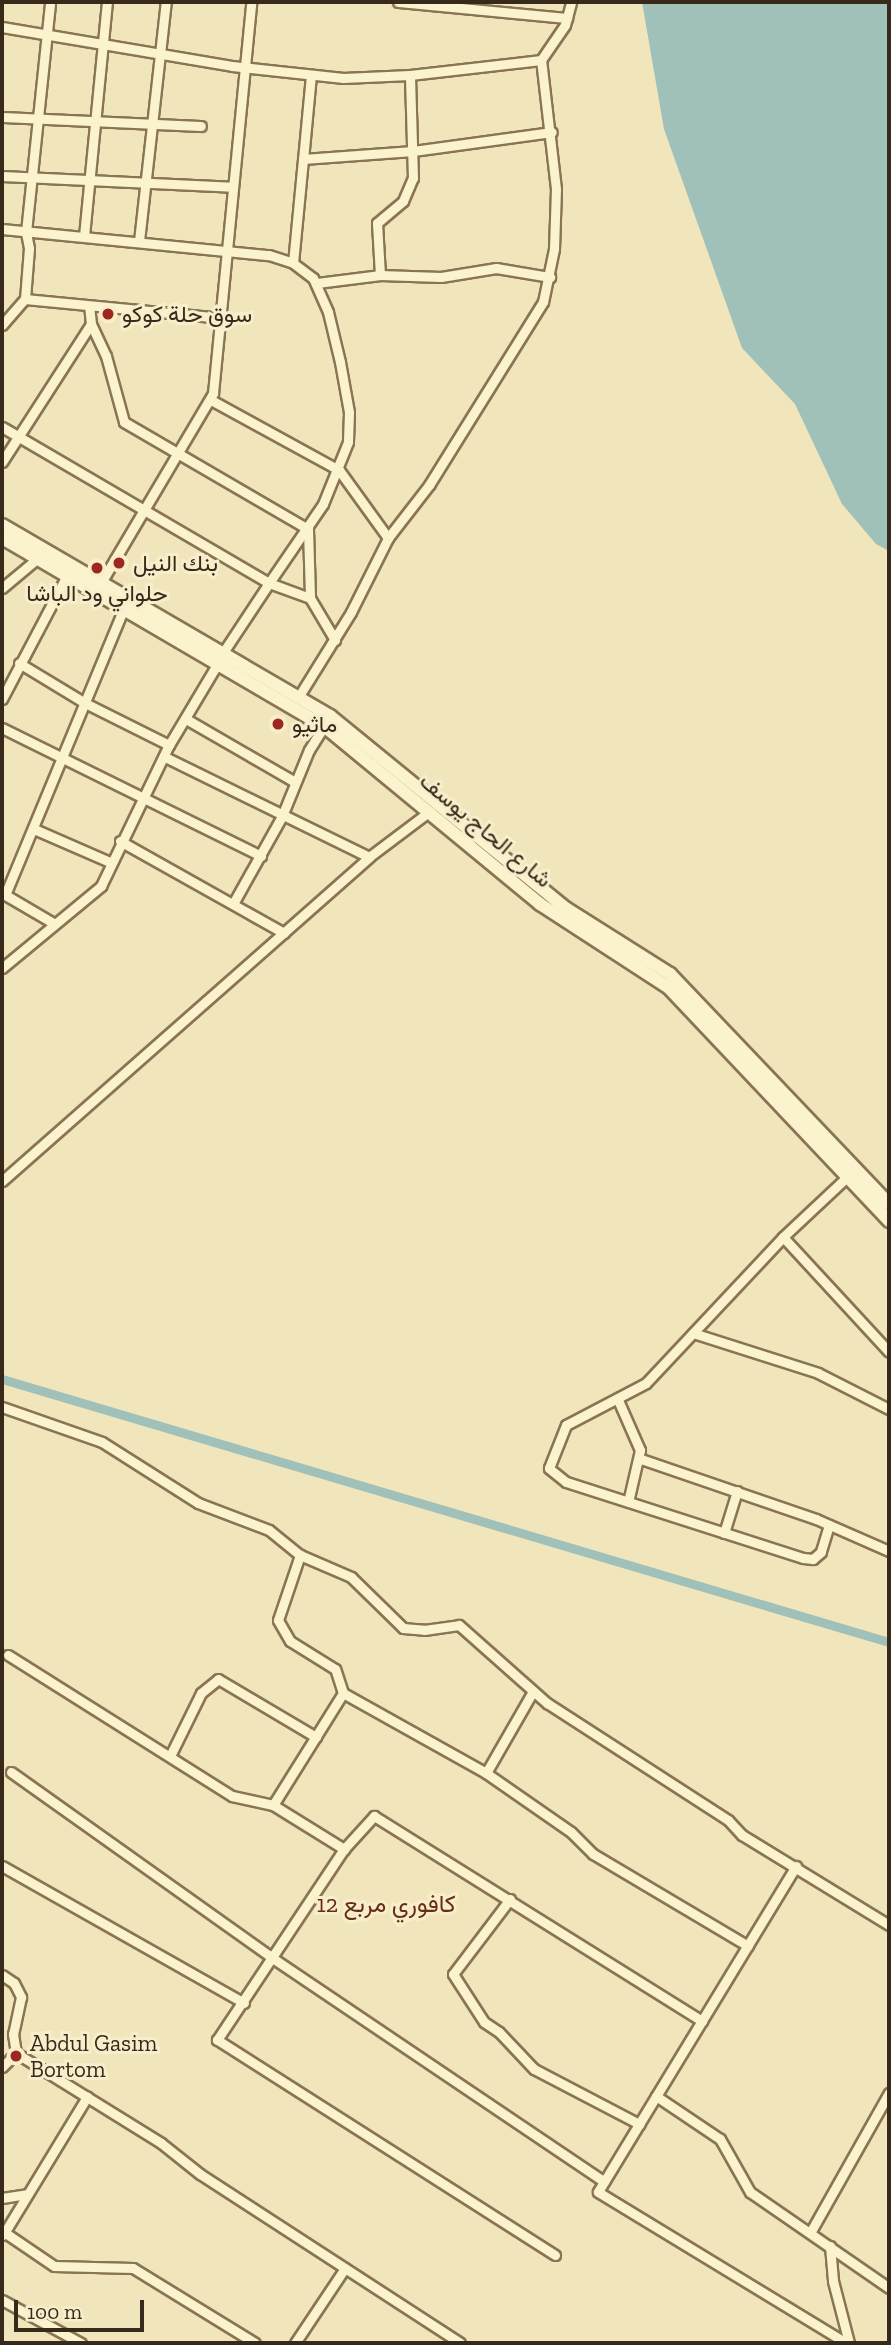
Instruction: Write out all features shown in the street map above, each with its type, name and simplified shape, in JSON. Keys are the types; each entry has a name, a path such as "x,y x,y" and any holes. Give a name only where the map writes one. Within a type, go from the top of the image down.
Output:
{"main road":[{"name":"شارع الحاج يوسف","path":"2,525 102,581 222,656 324,726 540,904 684,1000 889,1221"},
{"name":"شارع الحاج يوسف","path":"2,538 124,608 299,695 373,747 567,909 670,974 889,1204"}],"street":[{"path":"2,325 25,299 29,257 26,232 50,2"},
{"path":"84,236 107,2"},
{"path":"139,241 166,2"},
{"path":"102,581 211,400 222,318 251,2"},
{"path":"398,2 568,18"},
{"path":"299,695 335,640 388,538 429,485 537,313 550,277 556,217 552,132 541,60 568,18 570,2"},
{"path":"2,27 243,67 311,75 410,75 541,60"},
{"path":"293,263 311,75"},
{"path":"380,275 375,228 410,188 413,151 410,75"},
{"path":"2,117 152,126 201,126"},
{"path":"303,159 413,151 552,132"},
{"path":"2,176 232,187"},
{"path":"2,229 269,255 293,263 317,283 336,341 349,412 348,442 339,470 309,529 269,583 169,745 90,898 3,966"},
{"path":"317,283 380,275 441,277 496,268 550,277"},
{"path":"25,299 222,318"},
{"path":"89,306 91,324 106,356 119,415 176,455 309,529"},
{"path":"2,462 91,324"},
{"path":"211,400 339,470 388,538"},
{"path":"2,427 269,583 310,598"},
{"path":"309,529 310,598 335,640"},
{"path":"2,588 38,558"},
{"path":"2,699 67,575"},
{"path":"55,924 3,894 34,829 124,608"},
{"path":"19,663 85,704 169,745"},
{"path":"186,719 295,782"},
{"path":"234,902 282,816 295,782 324,726"},
{"path":"2,728 261,856"},
{"path":"165,757 369,857"},
{"path":"2,1181 369,857 430,811"},
{"path":"34,829 110,862"},
{"path":"120,841 234,902 284,933"},
{"path":"829,1525 821,1552 813,1559 566,1482 549,1468 566,1425 646,1383 783,1237 848,1176"},
{"path":"783,1237 889,1352"},
{"path":"693,1333 818,1373 889,1409"},
{"path":"618,1400 641,1459 628,1502"},
{"path":"2,1407 119,1450 187,1498 269,1530 300,1555 351,1577 403,1628 424,1630 459,1625 532,1693 728,1820 742,1835 889,1925"},
{"path":"641,1459 829,1525 889,1551"},
{"path":"724,1533 737,1491"},
{"path":"300,1555 278,1620 290,1641 335,1669 343,1693 486,1773 571,1832 593,1854 748,1947"},
{"path":"8,1655 232,1796 273,1805 344,1849"},
{"path":"170,1756 201,1693 218,1679 316,1737"},
{"path":"273,1805 343,1693"},
{"path":"486,1773 532,1693"},
{"path":"11,1772 274,1959 604,2182"},
{"path":"555,2255 217,2040 274,1959 344,1849 374,1816 702,2021"},
{"path":"2,1866 243,2003"},
{"path":"796,1866 597,2192 848,2343"},
{"path":"510,1899 453,1974 484,2022 499,2032 534,2069 639,2124"},
{"path":"2,1975 14,1983 21,1997 13,2035 16,2053 460,2343"},
{"path":"2,2067 16,2053"},
{"path":"810,2233 889,2093"},
{"path":"656,2096 720,2139 750,2192 889,2288"},
{"path":"87,2097 3,2234 54,2266 133,2268 255,2343"},
{"path":"2,2198 27,2194"},
{"path":"830,2246 833,2281 848,2343"},
{"path":"295,2343 345,2268"},
{"path":"2,2300 81,2343"}],"water":[{"path":"642,2 889,2 889,551 876,544 842,504 795,404 742,348 664,129"}],"waterway":[{"path":"2,1379 889,1642"}],"place":[{"name":"سوق حلة كوكو","path":"108,314"},
{"name":"بنك النيل","path":"119,563"},
{"name":"حلواني ود الباشا","path":"97,568"},
{"name":"ماثيو","path":"278,724"},
{"name":"Abdul Gasim Bortom","path":"16,2056"}],"district":[{"name":"كافوري مربع 12","path":"386,1904"}]}
